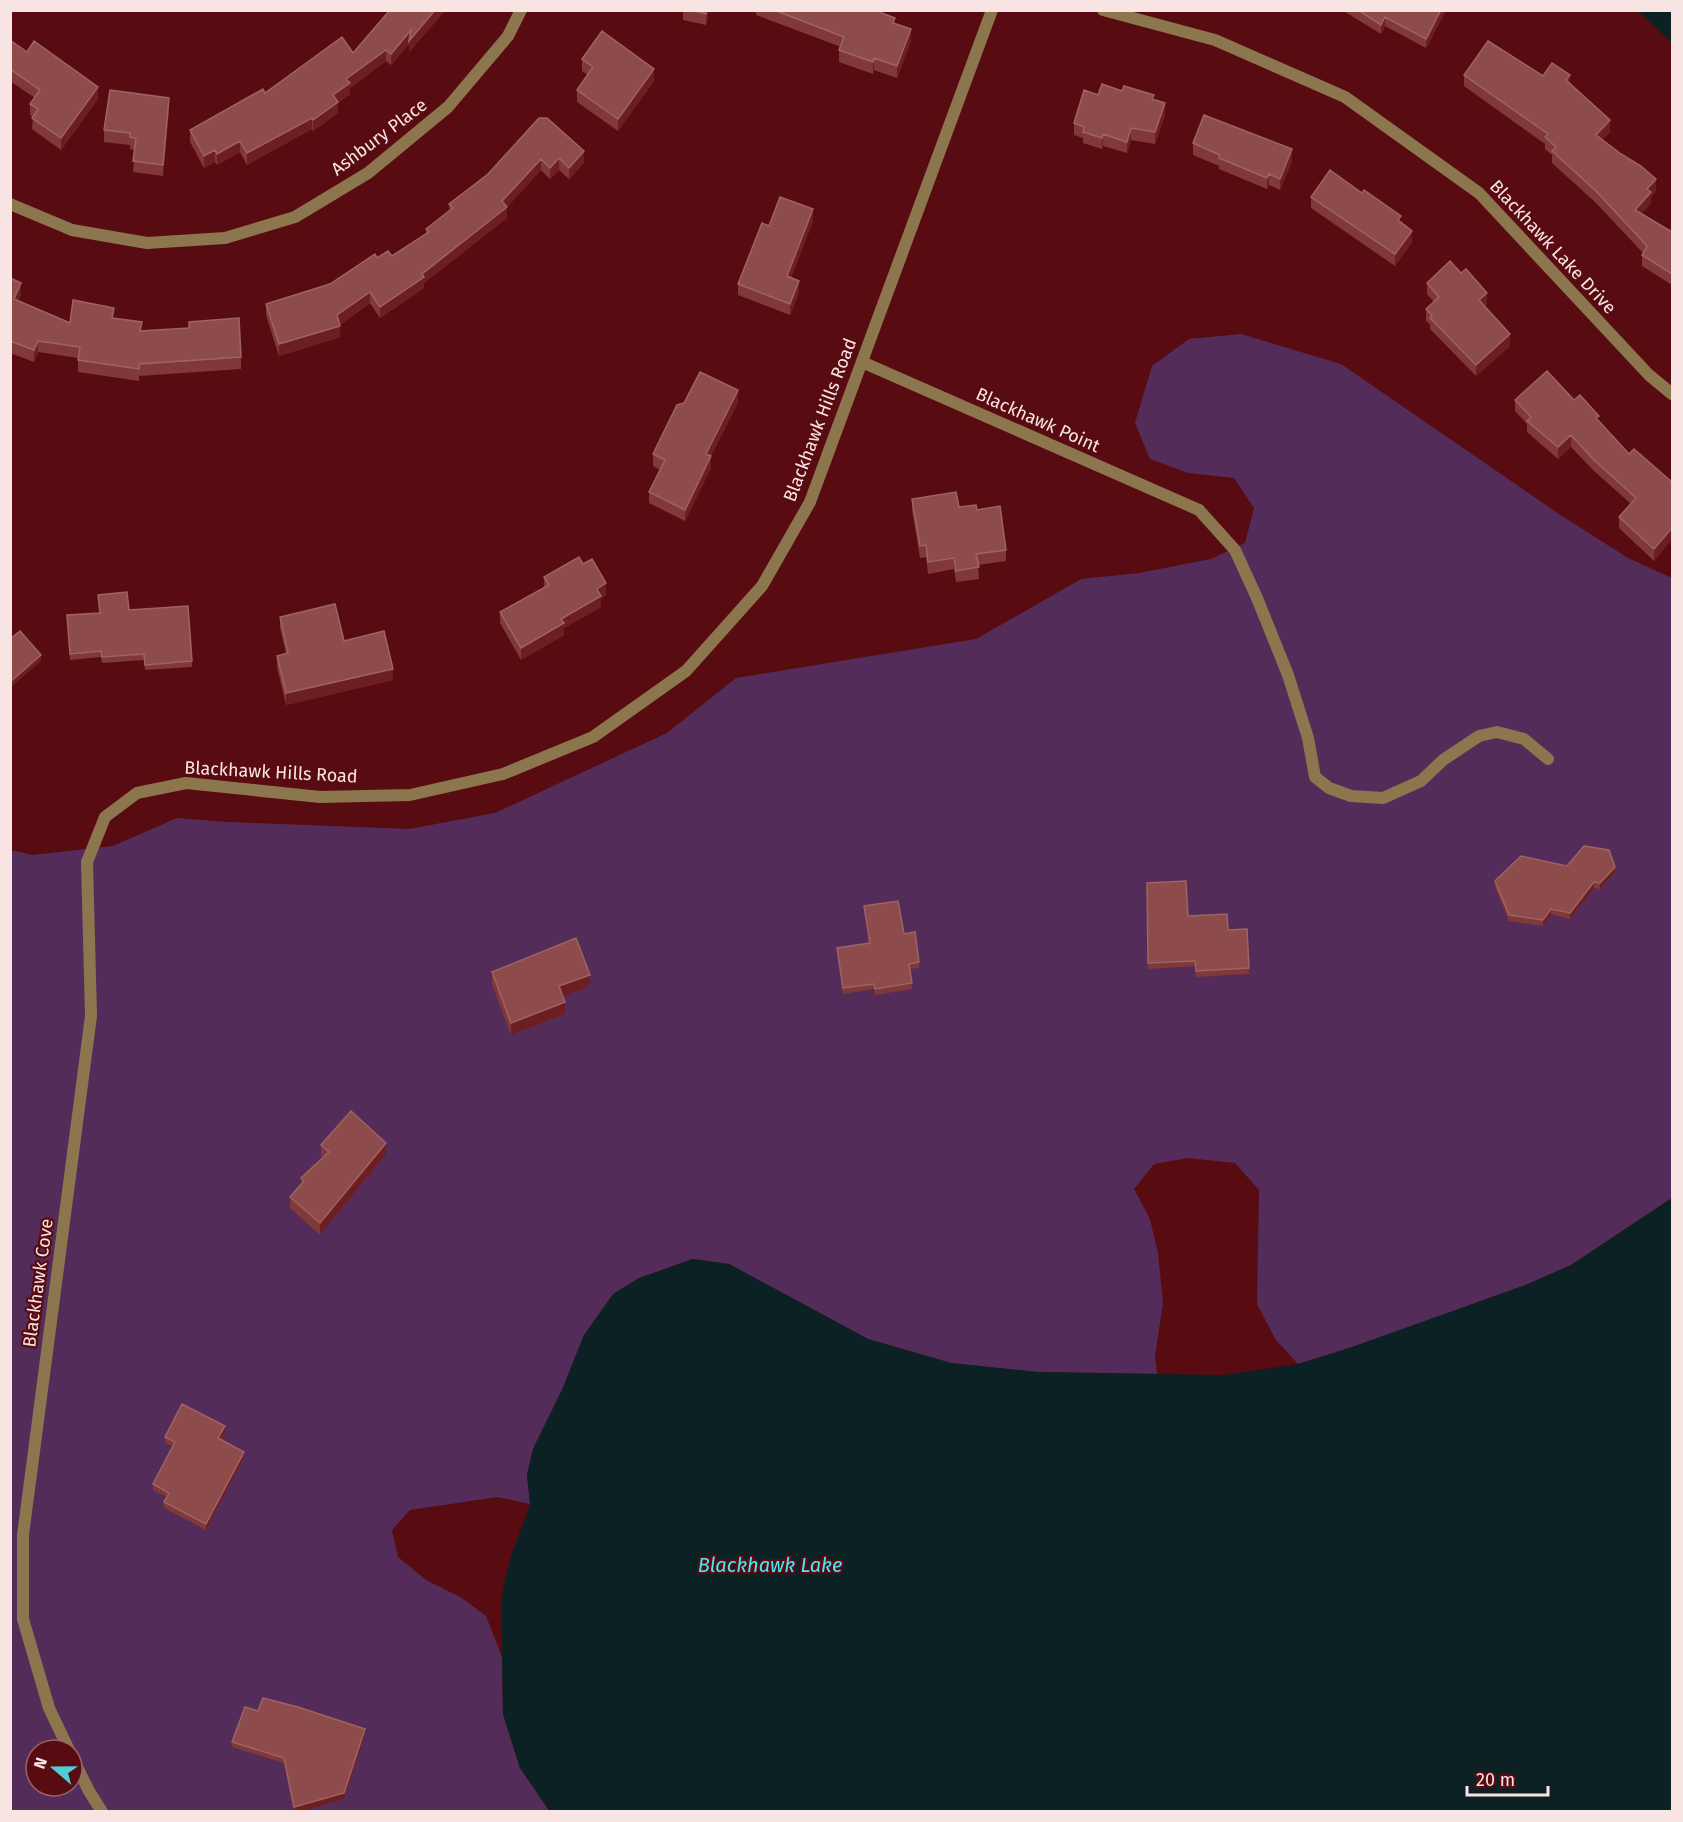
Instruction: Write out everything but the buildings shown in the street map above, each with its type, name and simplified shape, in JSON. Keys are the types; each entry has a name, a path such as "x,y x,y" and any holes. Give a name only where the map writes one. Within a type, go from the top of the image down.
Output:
{"street":[{"name":"Ashbury Place","path":"10,204 72,230 147,243 225,238 295,217 368,173 448,107 508,36 521,10"},
{"name":"Blackhawk Hills Road","path":"105,817 137,793 186,783 320,797 410,795 504,774 593,737 686,671 762,586 810,502 992,10"},
{"name":"Blackhawk Lake Drive","path":"1103,10 1215,40 1345,97 1479,193 1649,375 1672,394"},
{"name":"Blackhawk Point","path":"862,362 1199,510 1235,550 1288,675 1308,738 1314,777 1329,788 1351,796 1383,798 1421,781 1443,760 1479,736 1497,732 1524,739 1548,759"},
{"name":"Blackhawk Cove","path":"63,1738 49,1708 23,1619 23,1535 91,1016 87,862 105,817"},
{"path":"10,1542 23,1535"},
{"path":"84,1782 102,1812"}],"shaded area":[{"path":"1241,334 1341,364 1559,514 1628,558 1672,578 1672,1198 1571,1265 1528,1284 1380,1338 1298,1364 1276,1340 1257,1304 1259,1190 1235,1163 1188,1158 1154,1164 1134,1189 1150,1219 1158,1253 1163,1303 1155,1356 1157,1374 1038,1372 951,1363 868,1339 729,1264 693,1259 643,1277 584,1335 562,1390 533,1449 527,1475 530,1504 497,1497 410,1510 392,1530 398,1557 426,1580 462,1598 486,1616 502,1657 503,1714 520,1768 550,1811 11,1811 10,850 33,855 113,846 177,818 409,829 495,813 667,733 736,678 976,639 1081,579 1139,573 1211,559 1245,543 1254,508 1234,478 1188,473 1150,459 1135,423 1152,366 1189,339"}],"water":[{"path":"1638,11 1672,11 1672,43"},
{"name":"Blackhawk Lake","path":"1672,1198 1672,1811 550,1812 520,1768 503,1714 501,1607 511,1556 530,1504 527,1475 533,1449 562,1390 584,1335 613,1294 639,1278 693,1259 729,1264 868,1339 951,1363 1038,1372 1224,1375 1298,1364 1338,1352 1528,1284 1571,1265"}]}
